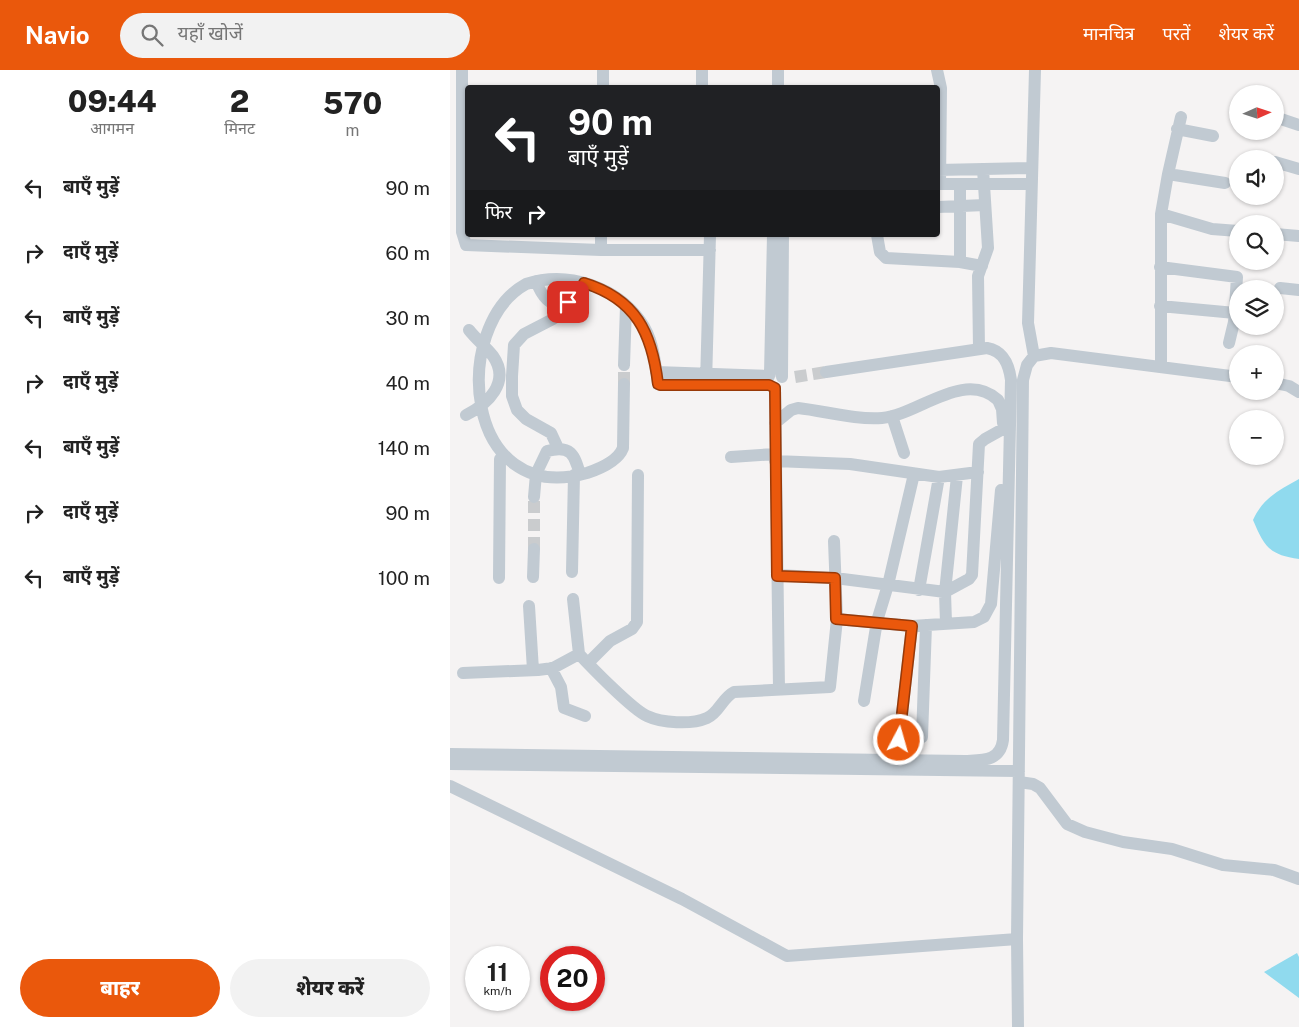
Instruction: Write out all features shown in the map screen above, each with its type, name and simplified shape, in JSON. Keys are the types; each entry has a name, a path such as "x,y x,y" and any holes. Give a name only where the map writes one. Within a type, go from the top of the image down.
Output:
{"street":[{"path":"462,70 462,232 466,246 601,250 710,250"},
{"path":"603,70 603,85"},
{"path":"702,70 702,85"},
{"path":"778,70 778,85"},
{"path":"937,70 941,88 940,129"},
{"path":"1034,70 1028,323 1034,356"},
{"path":"1284,120 1299,125"},
{"path":"1161,366 1160,267 1162,214 1179,123 1213,136"},
{"path":"1284,165 1299,169"},
{"path":"940,170 1032,168"},
{"path":"979,349 978,276 988,248 983,169"},
{"path":"1168,174 1225,183"},
{"path":"940,184 1032,184"},
{"path":"960,184 960,262"},
{"path":"940,207 985,205"},
{"path":"1162,214 1212,229 1229,230"},
{"path":"1284,235 1299,236"},
{"path":"601,237 601,250"},
{"path":"706,379 710,237"},
{"path":"773,237 779,689"},
{"path":"774,380 783,237"},
{"path":"877,237 880,252 886,258 960,262 982,266"},
{"path":"1160,267 1236,276 1236,280"},
{"path":"558,448 551,433 526,419 517,410 506,375 493,357 466,334 481,314 510,290 536,281 557,280 584,283 608,292 626,306 642,323 648,336 658,384 660,385 706,379 774,380 795,376"},
{"path":"536,281 545,300 550,303 561,304 577,296 584,283"},
{"path":"1284,288 1299,290"},
{"path":"561,304 554,319 524,334 514,345 506,375 483,406 464,411 475,433 500,459 518,469 536,474 577,475 596,470 622,451 624,384"},
{"path":"624,365 626,306"},
{"path":"1160,306 1229,312"},
{"path":"1229,343 1231,335"},
{"path":"450,754 965,760 987,760 997,755 1003,740 1010,370 1002,355 996,350 979,349 826,372"},
{"path":"1018,1027 1017,939 1023,380 1027,365 1034,356 1051,353 1229,376"},
{"path":"1284,385 1299,392"},
{"path":"775,422 791,410 798,408 867,417 892,416 957,391 972,389 998,400 1002,409 1001,483 991,604 987,614 979,621 912,626 877,621 836,619"},
{"path":"892,416 904,453"},
{"path":"777,576 835,578 945,592 969,579 972,575 979,444 984,439 1003,429"},
{"path":"534,497 536,474 544,454 547,451 558,448 573,454 577,475 572,572"},
{"path":"731,457 775,457 850,464 940,477 978,472"},
{"path":"499,578 500,459"},
{"path":"864,701 877,621 888,585 914,474"},
{"path":"463,673 551,668 583,658 610,640 632,629 637,622 638,475"},
{"path":"946,623 945,592 957,476"},
{"path":"918,590 940,477"},
{"path":"573,599 583,658 641,713 661,721 705,719 716,711 726,698 734,692 830,687 836,619 834,541"},
{"path":"534,549 534,577"},
{"path":"529,606 533,670"},
{"path":"922,737 926,625"},
{"path":"899,740 912,626"},
{"path":"551,668 561,687 564,708 585,716"},
{"path":"450,764 1019,776 1040,788 1067,824 1085,832 1123,842 1172,849 1224,865 1274,870 1299,879"},
{"path":"450,786 682,899 787,956 1017,939"}],"water":[{"path":"1299,479 1299,559 1281,555 1269,548 1264,543 1253,520 1267,500"},
{"path":"1297,953 1299,957 1299,998 1264,972"}],"tunnel":[{"path":"624,365 624,384"},
{"path":"795,377 826,372"},
{"path":"534,497 534,549"}],"route":[{"path":"568,302 577,296 584,283 608,292 620,300 642,323 653,351 658,384 662,386 705,384 769,385 775,388 777,576 835,578 836,619 877,621 912,626 899,740"}]}
